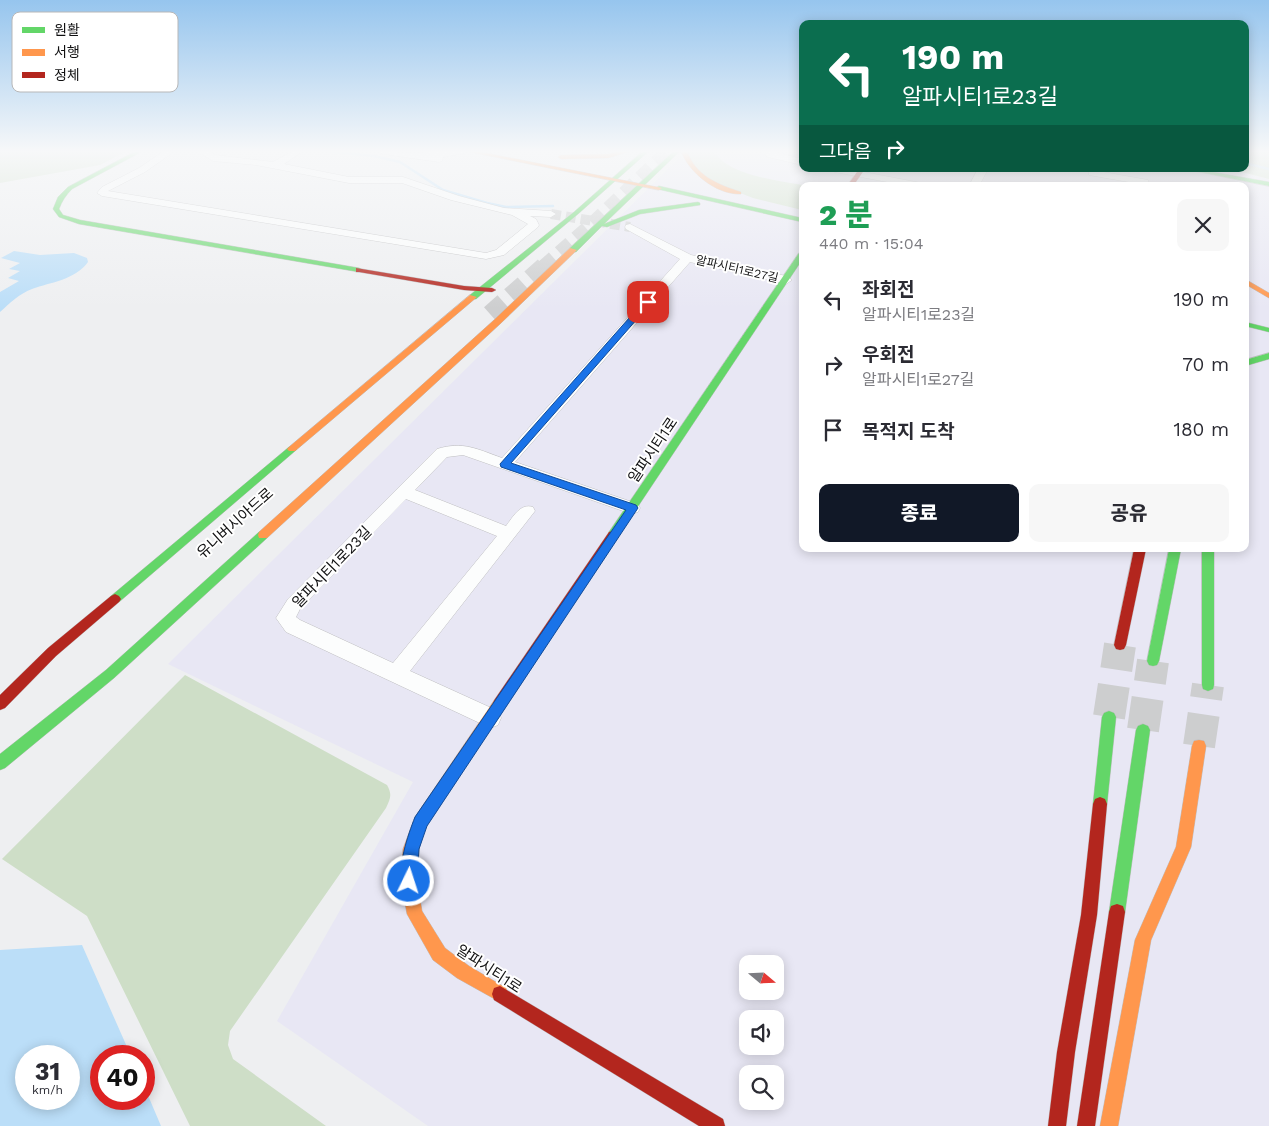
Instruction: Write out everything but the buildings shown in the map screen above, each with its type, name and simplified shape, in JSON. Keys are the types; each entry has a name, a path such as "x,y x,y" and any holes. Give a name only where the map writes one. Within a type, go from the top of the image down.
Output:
{"main road":[{"path":"57,204 56,209 61,216 78,222 482,290 502,290"},
{"path":"576,214 582,204"},
{"path":"0,704 52,652 447,318 587,204"},
{"path":"592,234 625,216 664,207 711,204"},
{"path":"755,204 799,219"},
{"path":"761,204 799,210"},
{"path":"0,763 110,674 592,234 619,205"},
{"name":"알파시티1로","path":"716,1126 463,972 439,954 416,914 409,881 411,849 420,824 799,260"},
{"path":"486,274 511,267"},
{"path":"431,281 469,277"},
{"path":"519,288 528,287 544,278"},
{"path":"431,281 447,300 447,318"},
{"path":"1249,284 1269,296"},
{"path":"421,356 475,309"},
{"path":"394,400 490,314"},
{"path":"1249,314 1269,319"},
{"path":"1249,325 1269,330"},
{"path":"1249,362 1269,356"},
{"path":"1120,645 1139,552"},
{"path":"1153,661 1174,552"},
{"path":"1208,552 1208,685"},
{"path":"0,755 71,690"},
{"path":"1056,1126 1066,1052 1089,916 1109,718"},
{"path":"1086,1126 1143,730"},
{"path":"1109,1126 1143,940 1183,847 1199,746"},
{"path":"1050,1126 1066,1052"}],"street":[{"path":"166,204 486,256 500,254 534,225 532,221 516,213"},
{"path":"478,204 516,213 551,214"},
{"name":"알파시티1로27길","path":"630,227 687,258 786,280"},
{"name":"알파시티1로27길","path":"505,464 687,258"},
{"name":"알파시티1로23길","path":"491,718 293,626 285,618 294,604 442,453 452,450 464,450 632,508"},
{"path":"404,492 509,534"},
{"path":"396,674 527,511"}],"shaded area":[{"path":"633,204 799,204 799,552 1249,552 1249,204 1269,204 1269,1126 428,1126 277,1021 413,782 168,664"}],"green space":[{"path":"776,204 799,204 799,209"},
{"path":"185,675 387,785 390,791 390,799 386,808 230,1031 228,1045 233,1059 326,1126 190,1126 155,1055 155,1045 150,1045 87,916 2,859"}],"water":[{"path":"14,251 40,255 74,253 87,258 88,262 70,277 23,293 0,312 0,292 19,281 8,278 20,271 9,269 20,263 1,258"},
{"path":"82,945 126,1045 90,1045 90,1110 154,1110 161,1126 0,1126 0,950"}],"waterway":[{"path":"490,204 506,207 553,206"}],"tunnel":[{"path":"543,267 613,204"},
{"path":"551,214 630,227"},
{"path":"490,314 544,266"},
{"path":"1109,717 1120,645"},
{"path":"1143,730 1153,661"},
{"path":"1199,746 1208,685"}],"traffic: fast":[{"path":"58,204 56,209 61,216 79,222 359,270"},
{"path":"473,297 587,204"},
{"path":"573,250 622,204"},
{"path":"605,226 639,212 698,204"},
{"path":"728,204 799,219"},
{"path":"613,535 799,259"},
{"path":"1249,325 1269,330"},
{"path":"1249,362 1269,356"},
{"path":"115,599 292,449"},
{"path":"0,763 110,674 263,535"},
{"path":"1153,661 1174,552"},
{"path":"1208,552 1208,685"},
{"path":"1100,804 1109,717"},
{"path":"1117,912 1143,730"}],"traffic: slow":[{"path":"263,535 497,322 573,250"},
{"path":"1249,284 1269,296"},
{"path":"292,449 473,297"},
{"path":"500,703 420,822 411,849 409,881 415,914 439,954 463,972 500,994"},
{"path":"1109,1126 1143,940 1183,847 1199,746"}],"traffic: jam":[{"path":"359,270 464,288 492,290"},
{"path":"500,703 613,535"},
{"path":"1120,645 1139,552"},
{"path":"0,704 52,652 115,599"},
{"path":"1057,1126 1066,1052 1089,915 1100,804"},
{"path":"1086,1126 1117,912"},
{"path":"500,994 716,1126"}],"route":[{"path":"409,881 411,849 420,822 632,508 505,464 648,302"}]}
